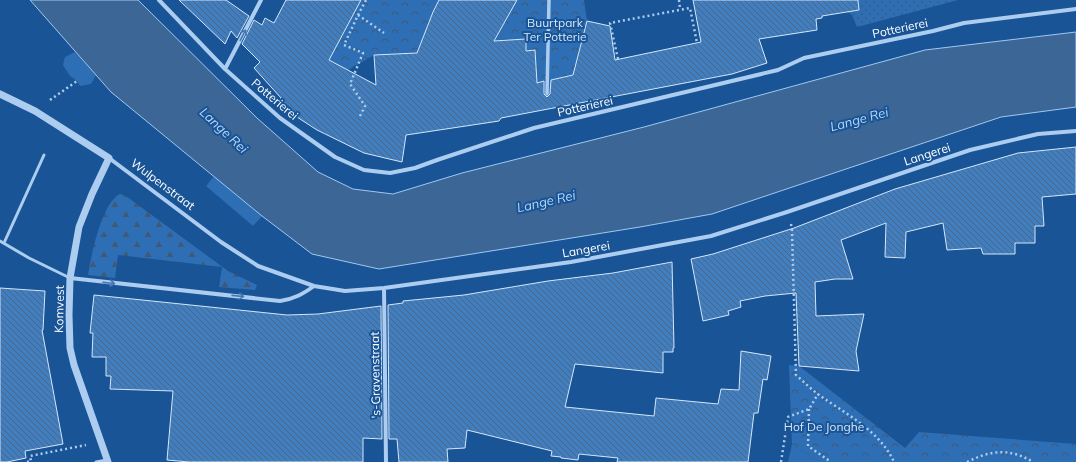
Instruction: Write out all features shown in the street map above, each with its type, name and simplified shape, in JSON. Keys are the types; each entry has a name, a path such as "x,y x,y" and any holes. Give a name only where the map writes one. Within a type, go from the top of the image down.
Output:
{"street":[{"name":"Potterierei","path":"159,0 225,69 280,118 335,157 364,170 390,173 415,168 534,128 778,70 804,58 964,23 1076,9"},
{"path":"225,69 261,0"},
{"path":"547,94 549,0"},
{"name":"Wulpenstraat","path":"0,94 35,111 109,158 221,242 258,266 314,286 345,291 384,288"},
{"name":"Langerei","path":"384,288 571,262 711,236 788,212 970,150 1038,134 1076,132"},
{"name":"Komvest","path":"106,461 101,442 79,382 70,348 69,315 70,278 79,227 92,194 109,158"},
{"path":"70,278 280,301 291,300 300,296 314,286"},
{"name":"'s-Gravenstraat","path":"384,288 386,462"}],"lane":[{"path":"4,243 44,155"},
{"path":"0,241 29,258 70,278"},
{"path":"96,462 106,461"}],"path":[{"path":"360,116 365,106 350,84 363,53 344,45 366,0"},
{"path":"679,0 680,10"},
{"path":"618,59 610,22 690,8 698,43"},
{"path":"358,15 384,33"},
{"path":"50,100 77,81"},
{"path":"788,212 792,230 796,375 818,394 870,431 882,444 894,462"},
{"path":"818,394 808,409 808,446 831,462"},
{"path":"781,462 788,417 808,409"},
{"path":"27,462 31,461 30,456 101,442"},
{"path":"967,462 983,455 999,452 1023,456 1033,462"}],"green space":[{"path":"361,0 439,0 422,53 374,55 348,70 329,60"},
{"name":"Buurtpark Ter Potterie","path":"517,0 584,0 587,21 573,75 553,93 531,97 537,91 535,50 526,51 526,40 494,41"},
{"path":"844,0 958,0 857,27 852,15 846,11"},
{"path":"75,52 96,75 91,84 80,86 77,81 70,76 63,65 65,57"},
{"path":"214,176 262,216 253,226 206,186"},
{"path":"120,194 130,199 228,271 257,285 255,290 219,287 222,267 118,255 115,278 88,275 98,230 108,207"},
{"name":"Hof De Jonghe","path":"789,365 799,366 905,448 919,432 1076,444 1076,462 820,462 792,444"},
{"path":"792,444 820,462 788,462"}],"water":[{"name":"Lange Rei","path":"30,0 138,0 257,118 318,172 353,189 393,194 462,173 644,127 925,50 1076,32 1076,107 1001,117 712,214 379,269 312,254 262,216 111,92"}],"building":[{"path":"179,0 226,0 249,16 237,38 231,31 225,44"},
{"path":"286,0 361,0 329,60 376,85 374,55 417,53 439,0 517,0 494,41 526,39 526,51 535,50 537,83 544,81 544,94 547,97 550,94 551,80 573,75 587,21 610,26 615,60 701,42 693,0 858,0 859,10 822,16 822,18 816,19 817,30 759,39 767,63 732,74 501,118 499,121 406,135 402,162 364,153 317,130 277,104 281,98 254,68 260,62 242,44 254,20 262,25 265,18 274,23"},
{"path":"1076,147 1076,194 1042,197 1044,226 1035,226 1035,243 1015,243 1015,254 983,254 981,248 947,250 943,223 906,232 905,258 885,257 886,223 841,240 853,279 835,279 815,282 816,316 864,314 856,351 859,371 799,366 796,293 765,296 740,301 741,307 728,311 729,315 703,321 691,259 713,254 794,228 895,189 1018,153"},
{"path":"672,262 674,348 673,352 663,352 663,373 575,364 565,407 654,416 656,398 718,404 721,389 739,390 741,351 771,356 767,380 763,379 758,413 754,413 748,462 617,462 618,458 579,454 578,460 551,456 552,451 467,430 465,448 447,449 448,462 399,462 397,439 389,439 388,305 403,303 403,301 464,295 548,281 613,273"},
{"path":"0,288 45,291 42,330 63,444 25,451 26,458 7,462 0,462"},
{"path":"94,295 287,315 318,314 381,306 382,439 363,438 363,462 189,462 167,460 173,391 110,389 111,376 106,376 106,357 92,357 93,333 90,333"}]}
